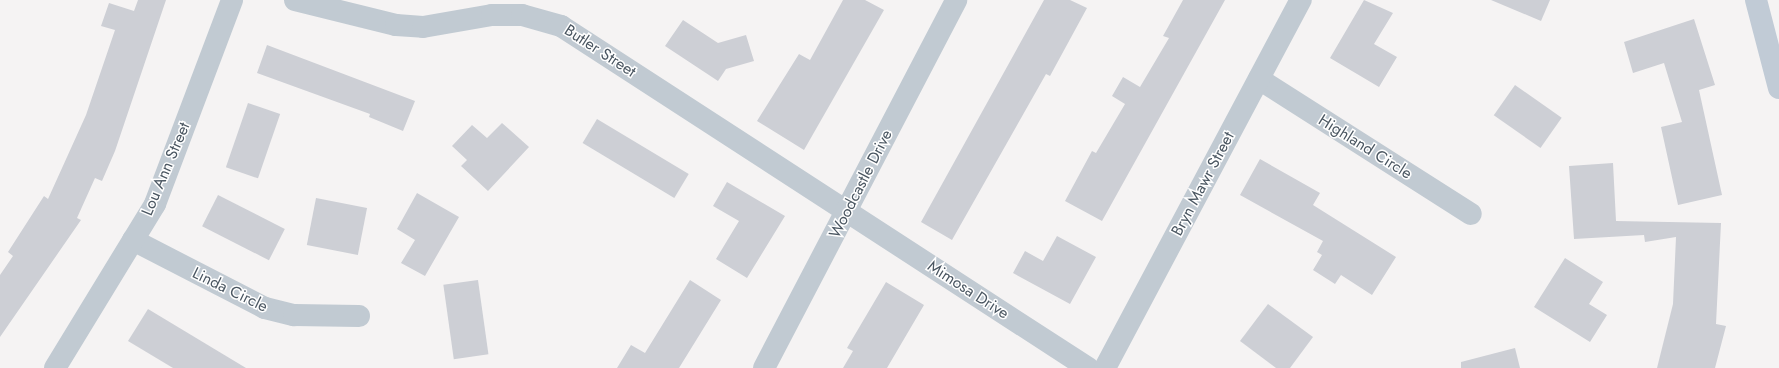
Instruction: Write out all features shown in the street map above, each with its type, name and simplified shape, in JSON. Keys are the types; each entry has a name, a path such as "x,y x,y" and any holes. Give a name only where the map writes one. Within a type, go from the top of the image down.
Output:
{"street":[{"name":"Lou Ann Street","path":"55,368 155,204 232,0"},
{"name":"Butler Street","path":"295,0 396,24 423,27 492,15 522,15 561,26 847,212"},
{"name":"Woodcastle Drive","path":"764,368 847,212 956,0"},
{"name":"Bryn Mawr Street","path":"1105,368 1301,0"},
{"path":"1756,0 1779,88"},
{"name":"Highland Circle","path":"1259,79 1471,214"},
{"name":"Mimosa Drive","path":"847,212 1088,368"},
{"name":"Linda Circle","path":"133,240 265,308 294,315 359,316"}],"building":[{"path":"138,0 166,0 115,151 102,181 95,178 77,218 81,220 0,337 0,275 13,256 8,252 44,196 48,199 86,115 115,30 101,26 109,3 134,11"},
{"path":"843,0 865,0 884,10 804,150 757,121 799,54 810,60"},
{"path":"1044,0 1070,0 1087,8 1050,76 1046,74 952,240 921,222"},
{"path":"1183,0 1225,0 1102,221 1065,201 1092,151 1096,153 1125,104 1112,96 1123,77 1140,87 1169,38 1163,36"},
{"path":"1364,0 1393,13 1374,44 1397,57 1379,87 1330,58"},
{"path":"1491,0 1550,0 1541,21"},
{"path":"1694,19 1715,85 1699,90 1722,195 1678,205 1661,127 1682,122 1664,63 1633,73 1624,42"},
{"path":"683,20 718,43 746,35 754,61 726,69 718,81 665,46"},
{"path":"267,45 415,101 403,131 369,117 370,114 257,73"},
{"path":"1515,85 1562,118 1540,148 1494,115"},
{"path":"248,103 280,114 258,178 226,167"},
{"path":"597,119 689,174 674,198 583,143"},
{"path":"502,123 529,147 488,191 461,166 467,160 452,146 472,125 487,138"},
{"path":"1260,159 1320,193 1313,205 1396,257 1372,295 1341,275 1335,284 1313,270 1322,255 1317,252 1323,241 1240,195"},
{"path":"1613,163 1616,221 1721,223 1716,324 1726,326 1715,368 1657,368 1673,304 1676,237 1645,242 1644,235 1574,239 1569,166"},
{"path":"727,182 785,216 747,278 716,259 739,221 713,206"},
{"path":"417,193 459,217 425,276 401,263 415,240 397,229"},
{"path":"218,195 285,229 269,260 202,226"},
{"path":"316,198 367,208 358,255 307,245"},
{"path":"1057,236 1096,257 1070,304 1013,273 1025,251 1043,261"},
{"path":"1565,258 1603,282 1589,304 1607,315 1590,342 1534,307"},
{"path":"478,280 488,354 454,359 443,285"},
{"path":"690,280 721,300 679,368 617,368 631,345 645,353"},
{"path":"886,282 924,305 887,368 843,368 853,351 847,348"},
{"path":"1268,304 1313,337 1290,368 1276,368 1240,341"},
{"path":"148,309 246,368 173,368 128,341"},
{"path":"1515,348 1520,368 1461,368 1461,362"}]}
